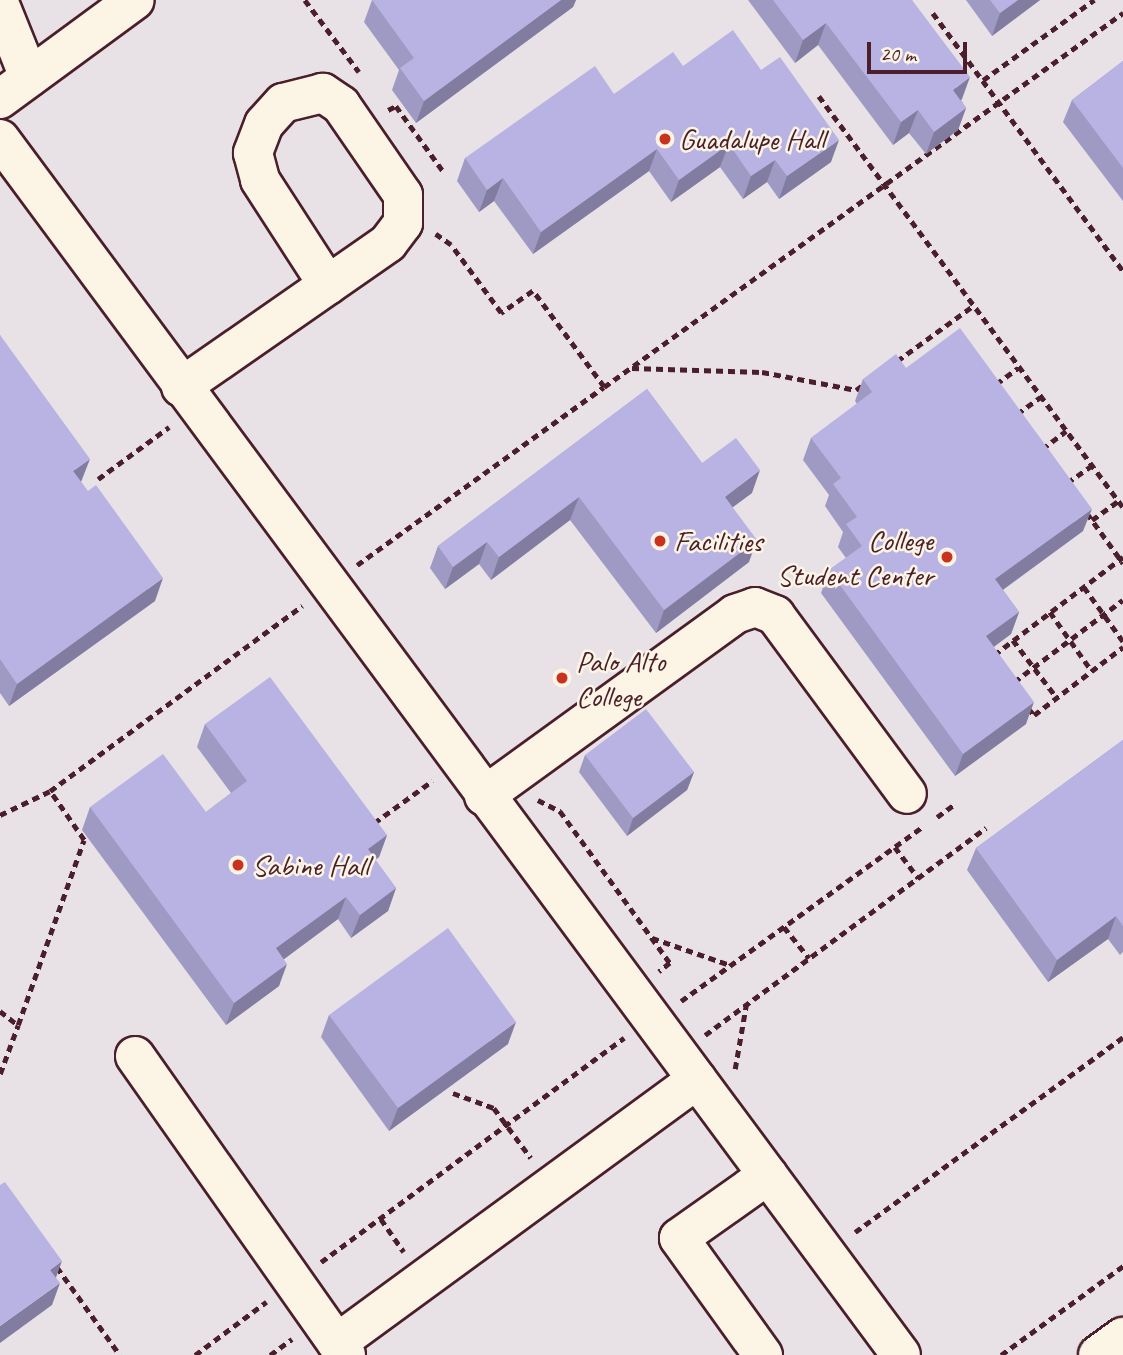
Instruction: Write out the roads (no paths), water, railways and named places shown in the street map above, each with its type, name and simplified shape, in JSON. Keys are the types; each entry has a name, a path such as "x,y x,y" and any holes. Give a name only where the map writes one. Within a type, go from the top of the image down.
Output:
{"lane":[{"path":"0,5 15,88 135,0"},
{"path":"179,404 328,285 388,243 403,223 403,195 341,105 323,93 283,103 264,124 253,153 260,180 328,285"},
{"path":"0,139 179,404 495,788 715,1079 768,1175 901,1355"},
{"path":"495,788 734,614 755,607 775,615 908,794"},
{"path":"135,1056 342,1349 715,1079"},
{"path":"764,1355 679,1238 768,1175"},
{"path":"1098,1355 1123,1337"}],"place":[{"name":"Guadalupe Hall","path":"665,139"},
{"name":"Facilities","path":"660,541"},
{"name":"College Student Center","path":"947,557"},
{"name":"Palo Alto College","path":"562,678"},
{"name":"Sabine Hall","path":"238,865"}]}
